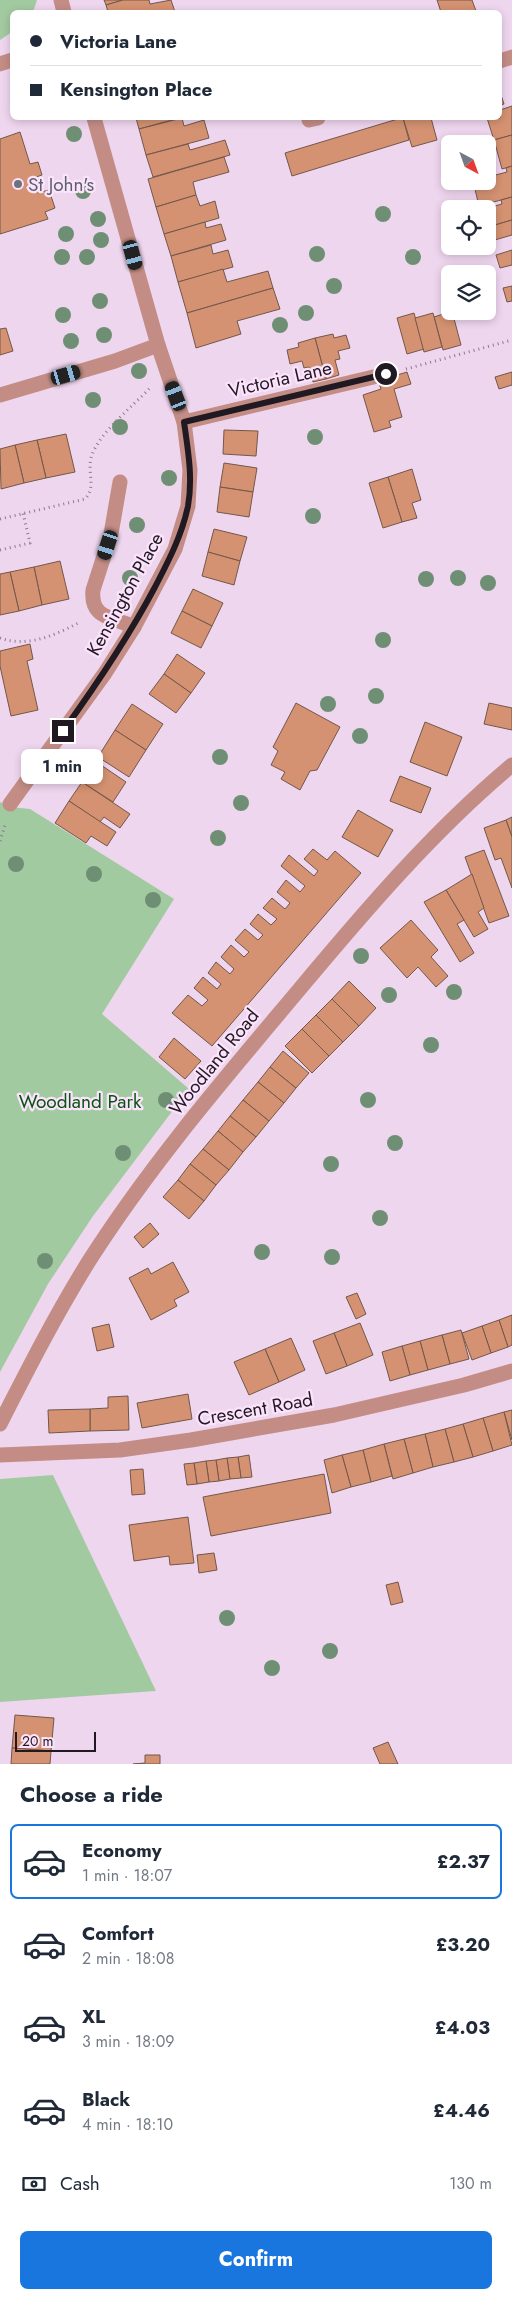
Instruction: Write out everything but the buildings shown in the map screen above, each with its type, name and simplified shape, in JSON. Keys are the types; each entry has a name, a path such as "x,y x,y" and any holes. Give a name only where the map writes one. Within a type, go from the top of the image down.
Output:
{"street":[{"name":"Kensington Place","path":"10,804 105,673 134,627 175,549 188,506 190,470 184,422 158,345 95,120"},
{"path":"0,395 115,361 158,345"},
{"name":"Victoria Lane","path":"184,422 386,374"},
{"path":"120,482 111,534 93,590 93,607 98,612 134,627"},
{"name":"Woodland Road","path":"0,1424 70,1291 110,1229 153,1171 235,1066 337,944 472,800 512,765"},
{"name":"Crescent Road","path":"0,1455 120,1450 201,1439 334,1415 464,1385 512,1371"}],"path":[{"path":"386,374 512,340"},
{"path":"0,518 85,500 90,491 90,463 96,447 107,432 167,371"},
{"path":"0,550 30,543 24,513"},
{"path":"0,638 24,642 55,635 98,612"}],"green space":[{"path":"0,0 37,0 34,10 10,10 10,33 0,40"},
{"name":"Woodland Park","path":"0,802 11,807 30,809 174,899 102,1014 189,1089 93,1216 48,1284 0,1372"},
{"path":"53,1475 156,1691 0,1702 0,1479"}],"place":[{"name":"St John's","path":"18,184"}],"route":[{"path":"63,731 105,673 134,627 175,549 188,506 190,485 189,455 184,422 386,374"}]}
